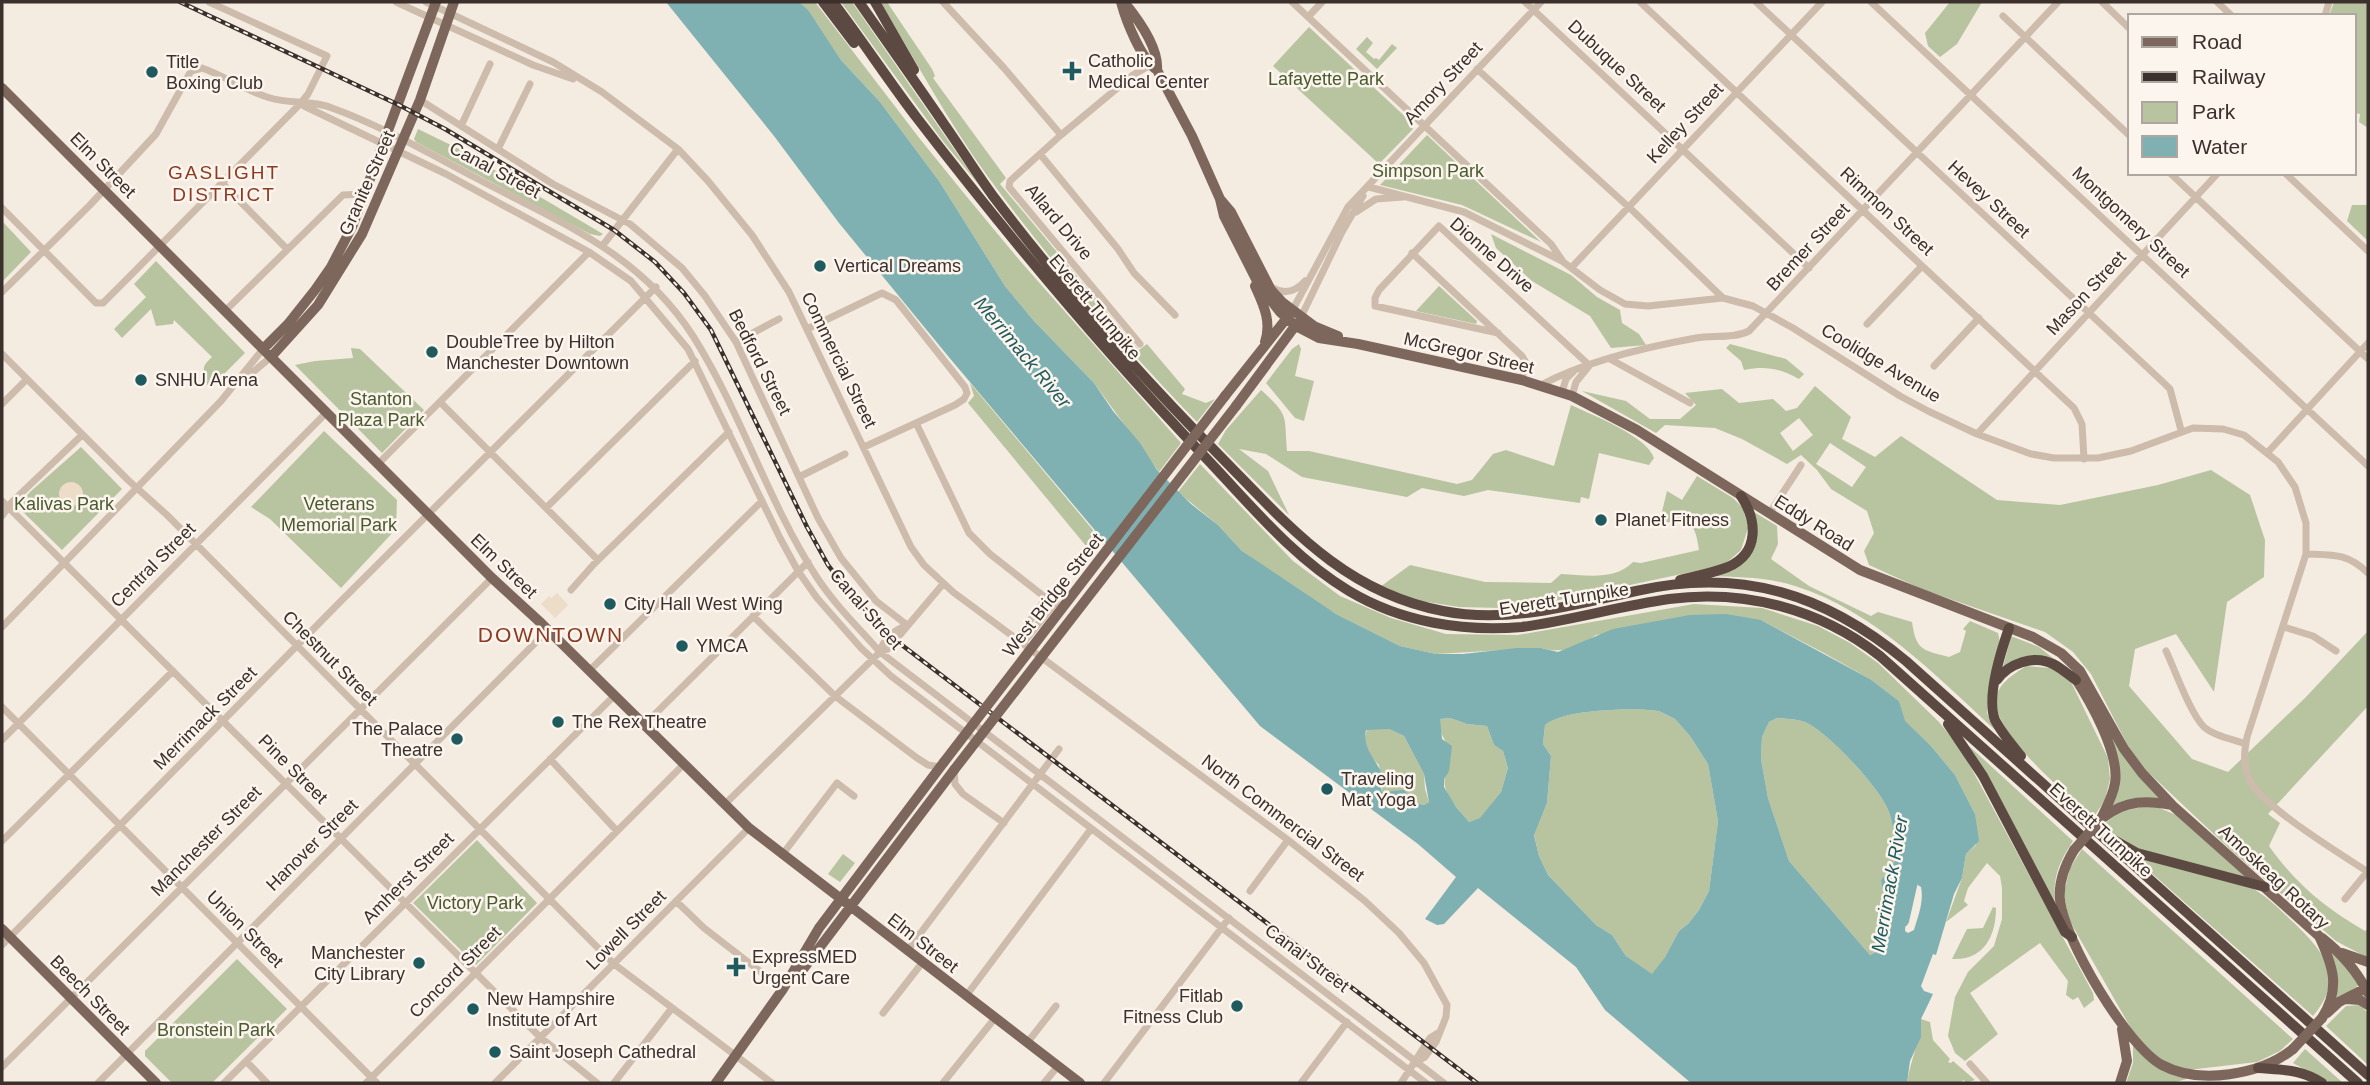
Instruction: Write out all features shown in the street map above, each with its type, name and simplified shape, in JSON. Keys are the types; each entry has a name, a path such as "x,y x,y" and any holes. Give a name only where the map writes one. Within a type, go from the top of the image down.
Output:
{"highway":[{"path":"823,2 895,90"},
{"name":"Everett Turnpike","path":"833,2 895,90 998,221 1156,406 1280,536 1313,566 1350,591 1390,610 1433,623 1500,629 1544,624 1647,603 1692,597 1736,597 1802,612 1843,631 1880,656 2358,1083"},
{"name":"Everett Turnpike","path":"859,2 991,193 1027,240 1132,364 1299,536 1346,573 1386,594 1414,604 1443,611 1481,615 1548,610 1665,585 1717,583 1755,586 1805,599 1839,614 1871,633 1906,661 2368,1075"},
{"path":"875,2 944,124"},
{"path":"1665,585 1729,567 1741,558 1749,546 1754,524 1750,510 1741,496"},
{"path":"2009,628 1992,698 1995,720 2016,751 2043,782"},
{"path":"1995,682 2010,667 2038,660 2053,663 2077,680"},
{"path":"1936,707 1971,757 2065,933 2072,937"},
{"path":"2088,823 2137,853 2264,887"},
{"path":"2258,1068 2289,1069 2309,1075 2322,1083"}],"main road":[{"name":"Granite Street","path":"267,353 318,305 367,223 420,100 454,2"},
{"name":"McGregor Street","path":"1122,2 1142,27 1155,65 1220,199 1224,216 1259,285 1294,318 1319,338 1522,380 1567,394"},
{"name":"Granite Street","path":"267,353 331,267 352,227 431,16 432,3"},
{"name":"Elm Street","path":"2,88 492,578 749,828 1080,1083"},
{"name":"McGregor Street","path":"1220,199 1231,212 1266,281 1294,318 1358,344"},
{"path":"1242,253 1268,318 1268,335 1260,354"},
{"name":"West Bridge Street","path":"783,989 819,928 942,765 1225,396 1294,318"},
{"name":"West Bridge Street","path":"783,989 796,978 851,908 1268,365 1294,318"},
{"path":"1268,365 1292,341 1303,337 1319,338"},
{"name":"Eddy Road","path":"1567,394 1637,430 1860,570 2033,637 2072,661 2124,749 2141,773 2173,806"},
{"name":"Eddy Road","path":"2052,648 2077,680 2113,754 2115,783 2101,819"},
{"name":"Amoskeag Rotary","path":"2136,802 2173,806 2319,936 2332,964 2331,1000 2322,1018 2293,1049 2258,1068 2207,1077 2178,1072 2161,1065 2146,1053 2121,1025 2072,937 2062,913 2060,884 2064,870 2074,850 2101,819 2115,809 2136,802"},
{"path":"2319,936 2337,951 2367,989 2346,999 2322,1018"},
{"name":"Beech Street","path":"4,937 71,998 156,1083"},
{"path":"2337,951 2368,962"},
{"path":"716,1083 783,989"},
{"path":"2346,999 2360,1000 2368,1005"},
{"path":"2120,1083 2127,1061 2121,1025"},
{"path":"2186,1083 2207,1077"}],"street":[{"path":"2,208 99,304 160,245 309,94 327,57 209,2"},
{"name":"Commercial Street","path":"396,2 533,65 584,82"},
{"path":"943,2 1061,135"},
{"path":"1292,2 1551,244 1562,261"},
{"path":"1308,17 1322,2"},
{"name":"Dubuque Street","path":"1525,2 1810,268"},
{"name":"Amory Street","path":"1294,318 1345,210 1541,2"},
{"name":"Rimmon Street","path":"1640,2 2074,408 2080,417 2084,459"},
{"name":"Hevey Street","path":"1756,2 2169,389 2181,430"},
{"name":"Kelley Street","path":"1572,267 1822,2"},
{"name":"Montgomery Street","path":"1871,2 2368,466"},
{"name":"Bremer Street","path":"1541,385 1589,365 1699,337 1742,334 1755,326 2058,2"},
{"path":"2102,2 2128,27"},
{"path":"2217,2 2230,14"},
{"name":"Commercial Street","path":"432,3 553,62 602,92 678,149 752,235 789,292 911,547 923,565 943,584 1049,663"},
{"path":"2003,16 2128,134"},
{"path":"461,126 490,64"},
{"name":"Allard Drive","path":"1140,344 1009,187 1010,181 1132,75 1155,65"},
{"name":"Canal Street","path":"104,188 161,127 185,80 195,69 202,68 270,98 329,106 388,132 603,245 656,287 686,326 708,360 770,491 808,562 828,593 880,652 1444,1083"},
{"path":"1477,69 1629,207 1723,298"},
{"path":"498,149 530,84"},
{"name":"Bedford Street","path":"420,100 553,184 623,220 682,268 736,342 824,528 847,566 876,601 907,625"},
{"name":"Canal Street","path":"300,104 398,150 589,252 620,272 677,333 695,361 798,571 835,619 872,660 1426,1083"},
{"path":"603,245 678,149"},
{"path":"1040,154 1135,273 1175,315"},
{"path":"2172,175 2368,359"},
{"name":"Mason Street","path":"1977,434 2216,175"},
{"path":"2287,175 2368,251"},
{"path":"222,183 286,249"},
{"name":"Amory Street","path":"1294,318 1368,187"},
{"name":"Coolidge Avenue","path":"1368,187 1464,212 1562,261 1612,298 1633,305 1723,298 1753,306 1900,396 1977,434 2031,454 2084,459 2131,451 2181,430 2203,427 2236,432 2251,439 2268,452 2287,474 2298,494 2306,523 2306,554 2246,744 2245,766 2250,781 2270,804 2368,872"},
{"path":"2,292 104,188"},
{"path":"225,311 343,195 364,194"},
{"name":"Coolidge Avenue","path":"1346,225 1359,209 1376,199 1414,198"},
{"name":"Dionne Drive","path":"1412,253 1437,227 1441,227 1589,365"},
{"path":"379,463 589,252"},
{"path":"1497,333 1375,306 1375,298 1412,253 1497,333 1525,361 1522,380"},
{"name":"Amory Street","path":"1266,281 1277,290 1292,291 1303,284 1321,258"},
{"path":"1867,324 1922,266"},
{"name":"Merrimack Street","path":"4,937 120,826 656,287"},
{"path":"807,329 882,293 896,300 965,387 967,393 964,399 955,405 864,447"},
{"path":"1934,366 1979,318"},
{"path":"736,342 779,319"},
{"path":"2268,452 2368,343"},
{"path":"2,627 267,353"},
{"name":"Chestnut Street","path":"2,354 614,964 772,1083"},
{"path":"1611,359 1690,403"},
{"path":"546,508 695,361"},
{"path":"1567,394 1589,365"},
{"path":"1567,394 1566,379 1576,370"},
{"path":"2,404 27,379"},
{"path":"440,402 598,560"},
{"name":"Central Street","path":"2,740 327,412"},
{"path":"916,423 969,533 990,554 1046,598 1020,641"},
{"path":"571,590 598,560 729,432"},
{"path":"2,516 82,435"},
{"path":"799,477 845,454"},
{"path":"1769,514 1801,465"},
{"name":"Pine Street","path":"2,501 541,1038 597,1083"},
{"path":"589,671 762,501"},
{"path":"2306,554 2343,556 2357,562 2368,573"},
{"path":"644,725 808,562"},
{"name":"Manchester Street","path":"2,1067 492,578"},
{"path":"725,804 880,652 888,649 902,635 907,625 943,584"},
{"path":"1020,641 1056,602"},
{"path":"753,616 835,696 917,758 928,765 942,765"},
{"path":"2284,627 2313,636 2336,651"},
{"name":"Hanover Street","path":"98,1083 548,630"},
{"path":"2166,651 2196,717 2204,727 2213,733 2246,744"},
{"name":"North Commercial Street","path":"1049,663 1365,901 1413,948 1447,1005 1446,1017 1401,1083"},
{"path":"2,841 173,671"},
{"name":"Amherst Street","path":"224,1083 614,696"},
{"name":"Union Street","path":"2,707 372,1082"},
{"path":"907,951 1059,749"},
{"path":"550,759 617,831"},
{"name":"Concord Street","path":"372,1082 548,899 684,764"},
{"path":"954,771 955,784 963,794 1004,823"},
{"path":"782,855 837,783 854,796"},
{"name":"Lowell Street","path":"495,1083 749,828"},
{"path":"966,996 1091,828"},
{"path":"1250,891 1288,841"},
{"path":"2344,899 2368,872"},
{"path":"676,901 704,928 783,989"},
{"path":"1104,1083 1229,918"},
{"path":"883,1013 922,963"},
{"path":"1027,1043 1056,1006"},
{"path":"614,1083 672,1008"},
{"path":"943,1083 995,1018"},
{"path":"1301,1083 1347,1022"},
{"path":"246,1062 267,1083"},
{"path":"1970,1064 1987,1083"},
{"path":"1044,1083 1058,1066"}],"green space":[{"path":"799,2 815,2 967,197 1181,443 1159,472 1094,383 1034,321 1005,286 939,181 880,102 841,60"},
{"path":"841,2 852,2 979,185 942,140"},
{"path":"880,2 887,2 932,69 935,76 933,78 1006,178 1000,184 1139,350 1147,344 1185,389 1182,394 1206,403 1215,399 1197,422 1087,302 1010,207 958,132"},
{"path":"1950,2 1982,2 1957,44 1940,57 1928,46 1925,33"},
{"path":"2334,2 2368,2 2368,128 2359,122 2360,114 2356,113 2356,14 2330,14"},
{"name":"Lafayette Park","path":"1309,27 1412,123 1413,129 1379,164 1273,66"},
{"path":"1367,37 1373,43 1366,52 1374,59 1379,60 1392,44 1397,48 1377,69 1356,49"},
{"path":"418,129 457,148 603,234 590,234 416,142 414,139"},
{"name":"Simpson Park","path":"1427,135 1541,242 1462,205 1380,185"},
{"path":"2352,205 2368,205 2368,241 2347,221"},
{"path":"2,221 31,252 2,282"},
{"path":"1491,234 1571,275 1597,297 1620,310 1622,323 1639,334 1646,345 1611,348 1590,316 1532,281 1496,248"},
{"path":"156,261 245,353 221,377 207,385 204,367 212,357 174,320 173,324 156,326 151,309 122,338 114,329 146,297 134,284"},
{"path":"1439,286 1477,321 1476,324 1416,311"},
{"path":"1299,344 1301,349 1295,376 1314,381 1304,421 1295,418 1266,383 1292,349"},
{"path":"1730,344 1786,359 1804,374 1799,379 1772,369 1744,370 1741,361 1726,348"},
{"name":"Stanton Plaza Park","path":"351,348 360,349 424,410 382,453 295,365 353,358"},
{"path":"970,383 1103,542 1091,552 968,403 974,396"},
{"path":"1815,386 1851,417 1842,439 1875,457 1901,436 1997,500 2060,505 2158,485 2211,470 2250,495 2265,540 2264,577 2227,602 2214,692 2176,634 2135,649 2129,686 2192,759 2228,772 2305,698 2368,631 2368,706 2268,814 2280,823 2269,846 2290,872 2324,904 2365,931 2368,928 2368,958 2336,941 2233,852 2148,772 2130,750 2091,674 2073,652 2045,632 1924,590 1869,565 1864,551 1874,533 1867,511 1831,489 1801,455 1787,464 1742,439 1715,428 1665,425 1656,433 1582,391 1626,401 1650,419 1680,419 1696,405 1685,393 1722,389 1739,403 1773,399 1786,411 1797,408","holes":["1799,418 1813,435 1793,451 1780,433","1830,443 1866,467 1852,487 1816,464"]},
{"path":"1261,390 1284,417 1287,451 1309,451 1457,484 1472,480 1493,454 1506,450 1554,466 1571,405 1630,434 1649,450 1654,458 1649,465 1599,453 1589,499 1581,497 1580,503 1488,490 1464,496 1422,488 1407,497 1302,477 1266,454 1239,449 1268,471 1289,515 1218,444 1226,430"},
{"name":"Veterans Memorial Park","path":"324,431 397,500 396,529 341,588 270,519 251,507"},
{"name":"Kalivas Park","path":"81,447 122,489 62,550 21,510 24,499 30,492"},
{"path":"1200,464 1293,561 1340,596 1391,618 1446,634 1518,635 1694,604 1762,608 1818,626 1850,643 1878,663 1939,722 1962,751 2093,993 2094,1000 2084,1008 2078,997 2073,1000 2066,995 2068,981 2040,943 1970,993 1998,1034 1965,1061 1955,1053 1948,1036 1955,997 1968,972 1994,946 2002,919 2000,876 1987,863 1968,888 1964,901 1968,905 1946,922 1962,878 1966,854 1976,845 1975,814 1955,775 1931,746 1904,721 1899,701 1870,679 1761,620 1596,635 1563,650 1541,648 1436,654 1400,646 1336,614 1242,551 1218,525 1178,492"},
{"path":"1697,476 1733,498 1743,508 1748,528 1741,550 1724,565 1545,603 1501,608 1459,607 1421,601 1380,587 1410,565 1485,582 1551,583 1561,574 1609,574 1626,568 1633,562 1641,563 1699,550 1695,532 1688,524 1677,521 1659,524 1667,491 1682,500"},
{"path":"1754,512 1777,526 1778,544 1771,559 1809,586 1871,616 1878,612 1912,622 1916,639 1922,648 1949,657 1960,652 1966,631 1963,629 1970,621 1998,633 2000,642 1987,702 1987,713 1994,729 1902,646 1851,611 1824,597 1784,583 1710,576 1741,563"},
{"path":"2011,636 2039,647 2059,663 2043,658 2002,671"},
{"path":"2026,666 2051,668 2070,680 2108,758 2110,779 2105,800 2093,818 2020,748 1999,716 1996,702 1999,690"},
{"path":"1637,709 1659,711 1675,719 1690,736 1708,764 1718,821 1709,891 1699,910 1679,931 1652,975 1626,956 1612,935 1596,925 1548,875 1539,856 1534,834 1547,803 1551,756 1543,744 1545,725 1564,716"},
{"path":"2096,711 2163,800 2108,810 2115,796 2119,771 2114,748"},
{"path":"1450,718 1467,724 1487,726 1494,745 1503,751 1508,768 1501,792 1481,818 1469,822 1452,801 1444,782 1450,754 1440,719"},
{"path":"1777,718 1805,722 1830,740 1866,777 1889,812 1896,860 1881,880 1882,889 1894,900 1885,938 1877,951 1870,955 1789,861 1768,798 1761,759 1762,737 1769,722"},
{"path":"1367,729 1389,729 1404,736 1424,774 1429,802 1424,805 1415,803 1400,793 1382,793 1379,765 1369,755 1364,741"},
{"path":"1969,746 2073,841 2057,874 2055,910"},
{"path":"2155,806 2176,815 2247,878 2156,855 2126,844 2102,827 2126,811"},
{"name":"Victory Park","path":"477,840 537,903 476,965 413,903"},
{"path":"2082,849 2293,1039 2280,1051 2257,1062 2188,1070 2164,1062 2147,1049 2132,1030 2068,918 2064,893 2070,868"},
{"path":"843,854 855,863 840,882 828,874"},
{"path":"2130,854 2250,887 2273,903 2314,944 2327,966 2328,989 2313,1016"},
{"path":"1993,907 1996,908 1995,919 1986,945 1972,956 1952,959 1967,929 1983,928"},
{"path":"2326,944 2337,953 2359,985 2332,1003 2336,973"},
{"name":"Bronstein Park","path":"237,959 287,1009 212,1083 172,1083 145,1056 145,1051"},
{"path":"2360,1005 2368,1013 2368,1065 2326,1026 2346,1006"},
{"path":"1921,1019 1930,1022 1933,1040 1950,1059 1948,1062 1953,1061 1975,1080 1966,1083 1964,1080 1959,1083 1907,1083"},
{"path":"2133,1045 2157,1066 2187,1079 2171,1083 2126,1083 2133,1063"},
{"path":"2305,1049 2343,1083 2328,1082 2293,1063"}],"shaded area":[{"path":"71,482 79,486 83,494 79,502 71,506 63,502 59,494 63,486"},
{"path":"557,593 568,605 555,618 541,604"}],"water":[{"path":"666,2 799,2 808,10 841,60 880,102 939,181 1005,286 1034,321 1094,383 1157,470 1191,504 1218,525 1242,551 1336,614 1400,646 1436,654 1463,654 1517,648 1541,648 1558,652 1613,629 1690,615 1726,614 1761,620 1870,679 1899,701 1905,721 1955,775 1975,814 1979,841 1966,854 1962,878 1954,894 1936,955 1933,954 1921,986 1924,991 1933,994 1921,1019 1921,1037 1910,1061 1907,1083 1691,1083 1605,1010 1576,967 1478,888 1444,924 1437,925 1425,919 1456,877 1418,844 1260,726 948,356 839,223 774,136","holes":["1637,709 1659,711 1675,719 1708,764 1718,821 1709,891 1699,910 1679,931 1652,974 1626,956 1612,935 1596,925 1548,875 1539,856 1534,835 1547,803 1551,756 1543,744 1545,725 1564,716","1450,718 1467,724 1487,726 1494,745 1503,751 1508,768 1501,792 1480,818 1469,822 1444,787 1452,746 1442,739 1440,719","1777,718 1798,720 1818,730 1866,777 1889,812 1896,860 1881,880 1882,889 1893,900 1884,906 1888,920 1887,934 1881,946 1870,955 1789,861 1768,798 1761,759 1762,737 1769,722","1389,729 1404,736 1424,774 1429,802 1424,805 1415,803 1404,790 1382,792 1380,785 1383,777 1368,749 1366,730","1916,884 1921,887 1920,909 1914,930 1908,933 1905,931 1907,899"]}],"waterway":[{"name":"Merrimack River","path":"1903,921 1913,877"}],"railway":[{"path":"180,2 445,129 614,230 655,262 684,293 711,330 828,565 890,636 1477,1083"}],"place":[{"name":"Catholic Medical Center","path":"1072,71"},
{"name":"Title Boxing Club","path":"152,72"},
{"name":"Vertical Dreams","path":"820,266"},
{"name":"DoubleTree by Hilton Manchester Downtown","path":"432,352"},
{"name":"SNHU Arena","path":"141,380"},
{"name":"Planet Fitness","path":"1601,520"},
{"name":"City Hall West Wing","path":"610,604"},
{"name":"YMCA","path":"682,646"},
{"name":"The Rex Theatre","path":"558,722"},
{"name":"The Palace Theatre","path":"457,739"},
{"name":"Traveling Mat Yoga","path":"1327,789"},
{"name":"Manchester City Library","path":"419,963"},
{"name":"ExpressMED Urgent Care","path":"736,967"},
{"name":"Fitlab Fitness Club","path":"1237,1006"},
{"name":"New Hampshire Institute of Art","path":"473,1009"},
{"name":"Saint Joseph Cathedral","path":"495,1052"}],"district":[{"name":"GASLIGHT DISTRICT","path":"224,183"},
{"name":"DOWNTOWN","path":"551,635"}]}
